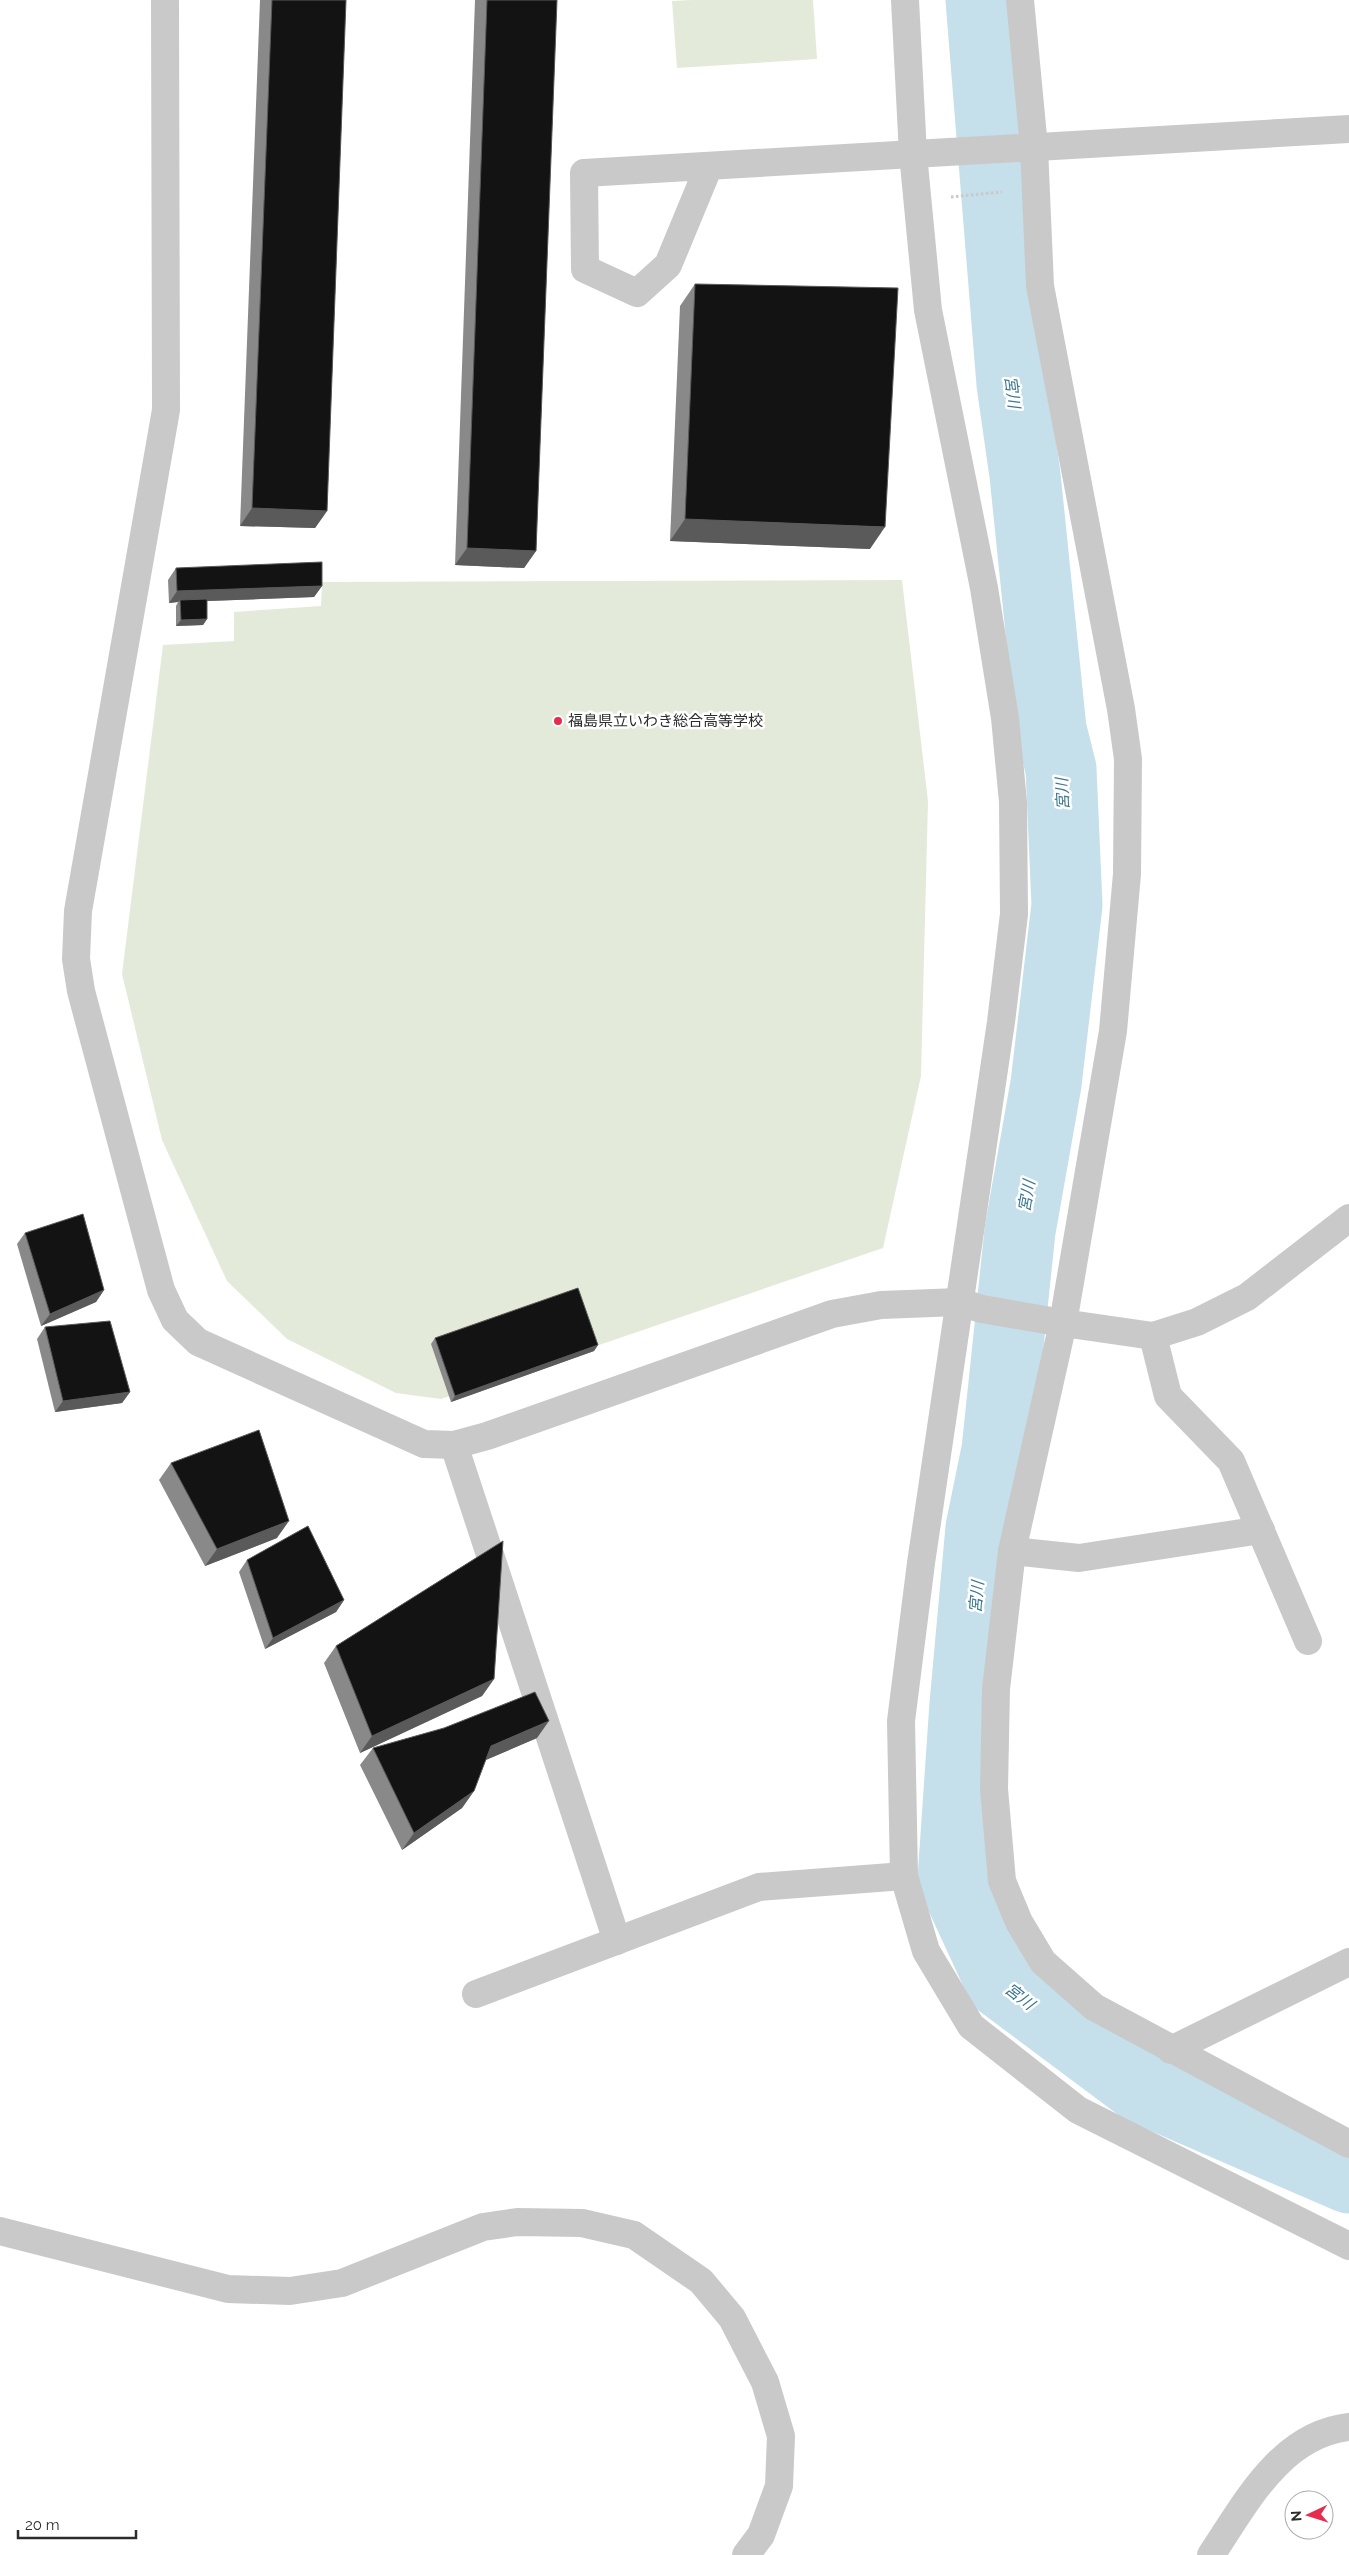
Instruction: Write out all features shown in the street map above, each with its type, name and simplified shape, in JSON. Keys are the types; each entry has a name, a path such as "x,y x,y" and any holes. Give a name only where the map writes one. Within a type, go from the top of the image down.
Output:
{"street":[{"path":"165,0 166,410 78,911 76,960 81,991 161,1290 175,1320 198,1342 424,1444 454,1445 487,1436 832,1314 881,1305 971,1305 1153,1336 1197,1322 1247,1297 1349,1218"},
{"path":"905,0 913,154 928,310 984,588 1005,718 1013,802 1014,914 971,1305 901,1721 904,1876 926,1951 971,2026 1078,2110 1349,2246"},
{"path":"1020,0 1025,147 1040,286 1121,709 1128,759 1127,874 1113,1031 1012,1551 996,1689 994,1789 1002,1881 1019,1922 1043,1962 1094,2007 1349,2144"},
{"path":"708,166 668,265 637,293 585,269 584,173 1349,129"},
{"path":"1153,1336 1168,1396 1231,1461 1308,1641"},
{"path":"454,1445 616,1941"},
{"path":"1012,1551 1079,1558 1260,1530"},
{"path":"476,1994 759,1887 904,1876"},
{"path":"1171,2050 1349,1962"},
{"path":"0,2231 228,2289 290,2291 342,2284 483,2227 517,2222 582,2223 634,2235 701,2281 732,2318 765,2382 781,2436 779,2486 761,2535 746,2555"},
{"path":"1211,2555 1270,2469 1306,2440 1349,2427"}],"path":[{"path":"946,197 1011,192"}],"green space":[{"path":"813,0 817,59 677,68 672,1"},
{"path":"902,580 928,801 921,1076 883,1248 441,1399 396,1393 287,1339 227,1281 162,1140 122,974 163,645 234,641 234,612 321,606 322,582"}],"building":[{"path":"272,0 346,0 327,511 252,508"},
{"path":"487,0 557,0 536,551 467,548"},
{"path":"695,284 898,288 885,527 685,519"},
{"path":"322,562 322,586 177,591 176,568"},
{"path":"207,599 207,619 181,620 180,600"},
{"path":"83,1214 104,1290 50,1314 25,1233"},
{"path":"578,1288 598,1345 455,1396 435,1338"},
{"path":"110,1321 130,1392 63,1401 45,1327"},
{"path":"259,1430 289,1521 217,1549 171,1463"},
{"path":"308,1526 344,1600 273,1638 247,1560"},
{"path":"503,1541 494,1679 372,1736 336,1646"},
{"path":"535,1692 549,1721 491,1746 474,1791 414,1833 373,1748 444,1728"}],"waterway":[{"name":"宮川","path":"981,0 1012,384 1025,475 1051,729 1061,769 1067,905 1046,1084 1020,1231 997,1450 981,1528 965,1704 953,1879 1001,1983 1143,2089 1349,2178"}],"place":[{"name":"福島県立いわき総合高等学校","path":"558,721"}]}
